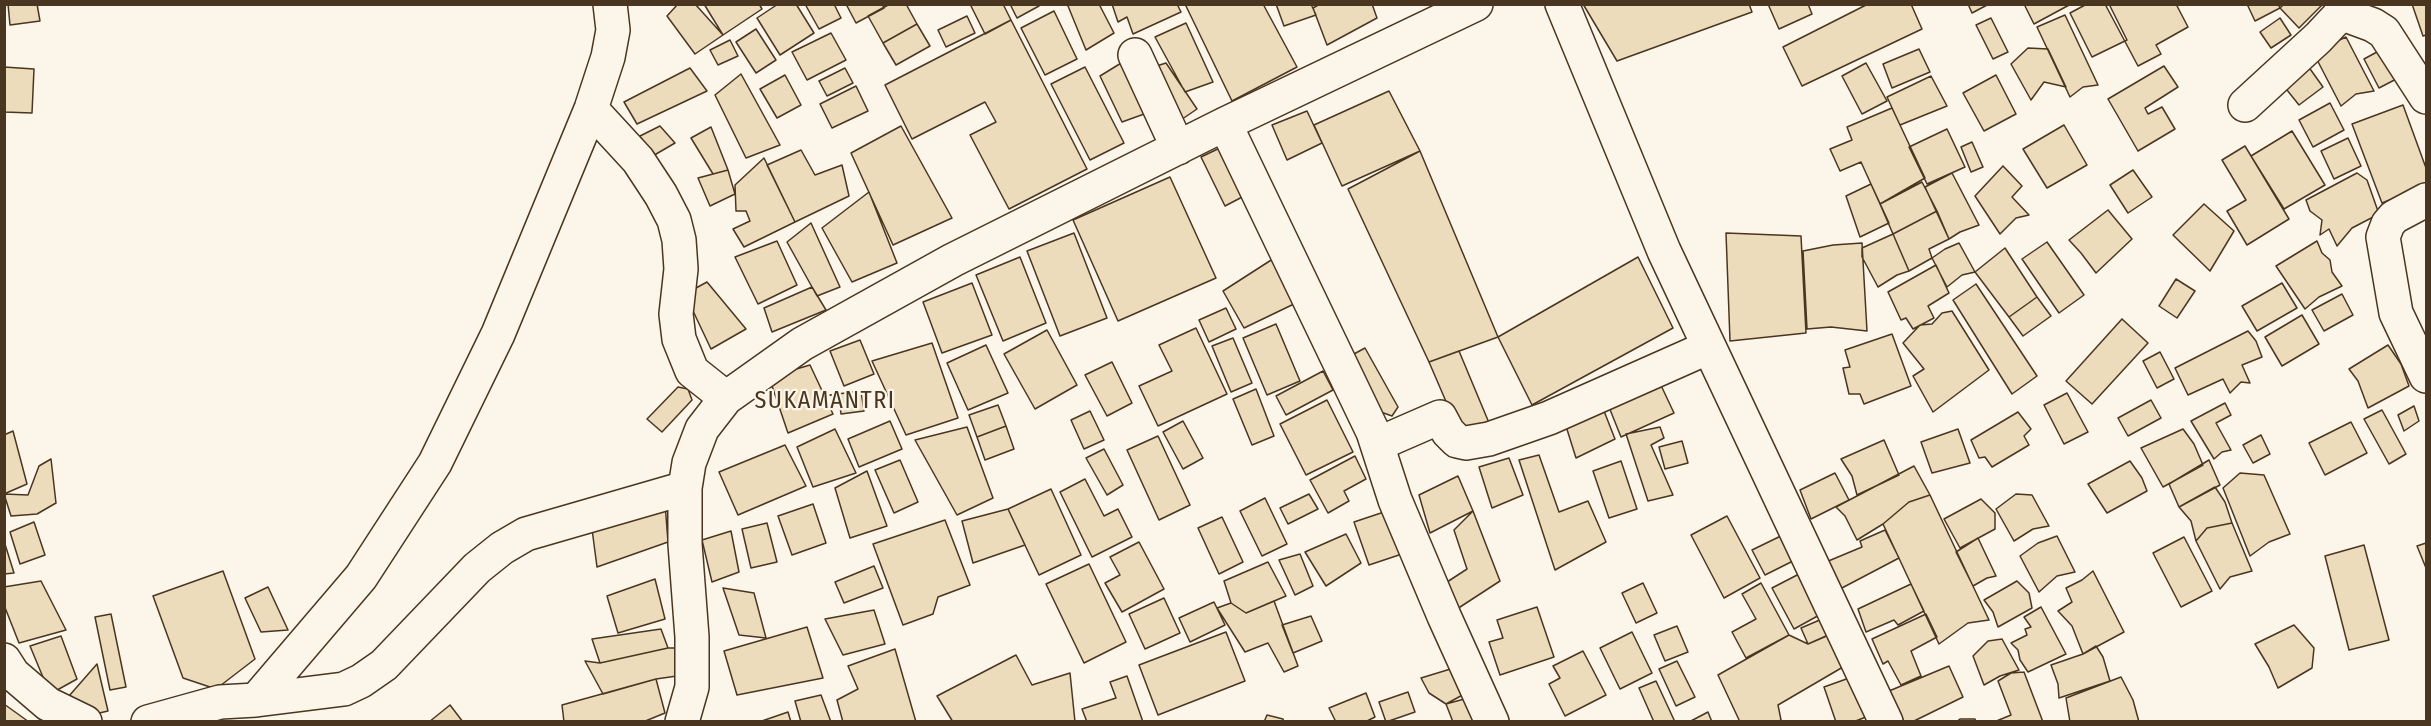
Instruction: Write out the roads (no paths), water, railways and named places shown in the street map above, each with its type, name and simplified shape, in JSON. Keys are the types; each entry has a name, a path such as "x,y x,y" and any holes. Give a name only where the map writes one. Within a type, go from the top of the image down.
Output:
{"street":[{"path":"256,700 361,577 435,463 498,334 591,109 608,57 613,30 610,4"},
{"path":"682,722 692,687 692,638 685,544 685,488 689,463 702,429 726,398 802,344 953,260 1225,124 1476,4"},
{"path":"1562,4 1664,251 1886,722"},
{"path":"2244,105 2347,9 2384,32 2427,97"},
{"path":"1135,55 1178,148"},
{"path":"591,109 638,160 674,220 679,240 681,269 675,314 680,339 692,371 726,398"},
{"path":"1225,124 1378,444 1395,500 1492,722"},
{"path":"2427,200 2394,217 2388,224 2383,237 2396,313 2427,376"},
{"path":"1378,444 1440,417 1448,432 1457,441 1466,443 1489,439 1550,418 1709,347"},
{"path":"148,722 220,702 344,689 361,681 384,665 477,568 502,548 526,534 685,488"},
{"path":"4,660 13,674 48,704 85,722"}],"district":[{"name":"SUKAMANTRI","path":"825,401"}]}
